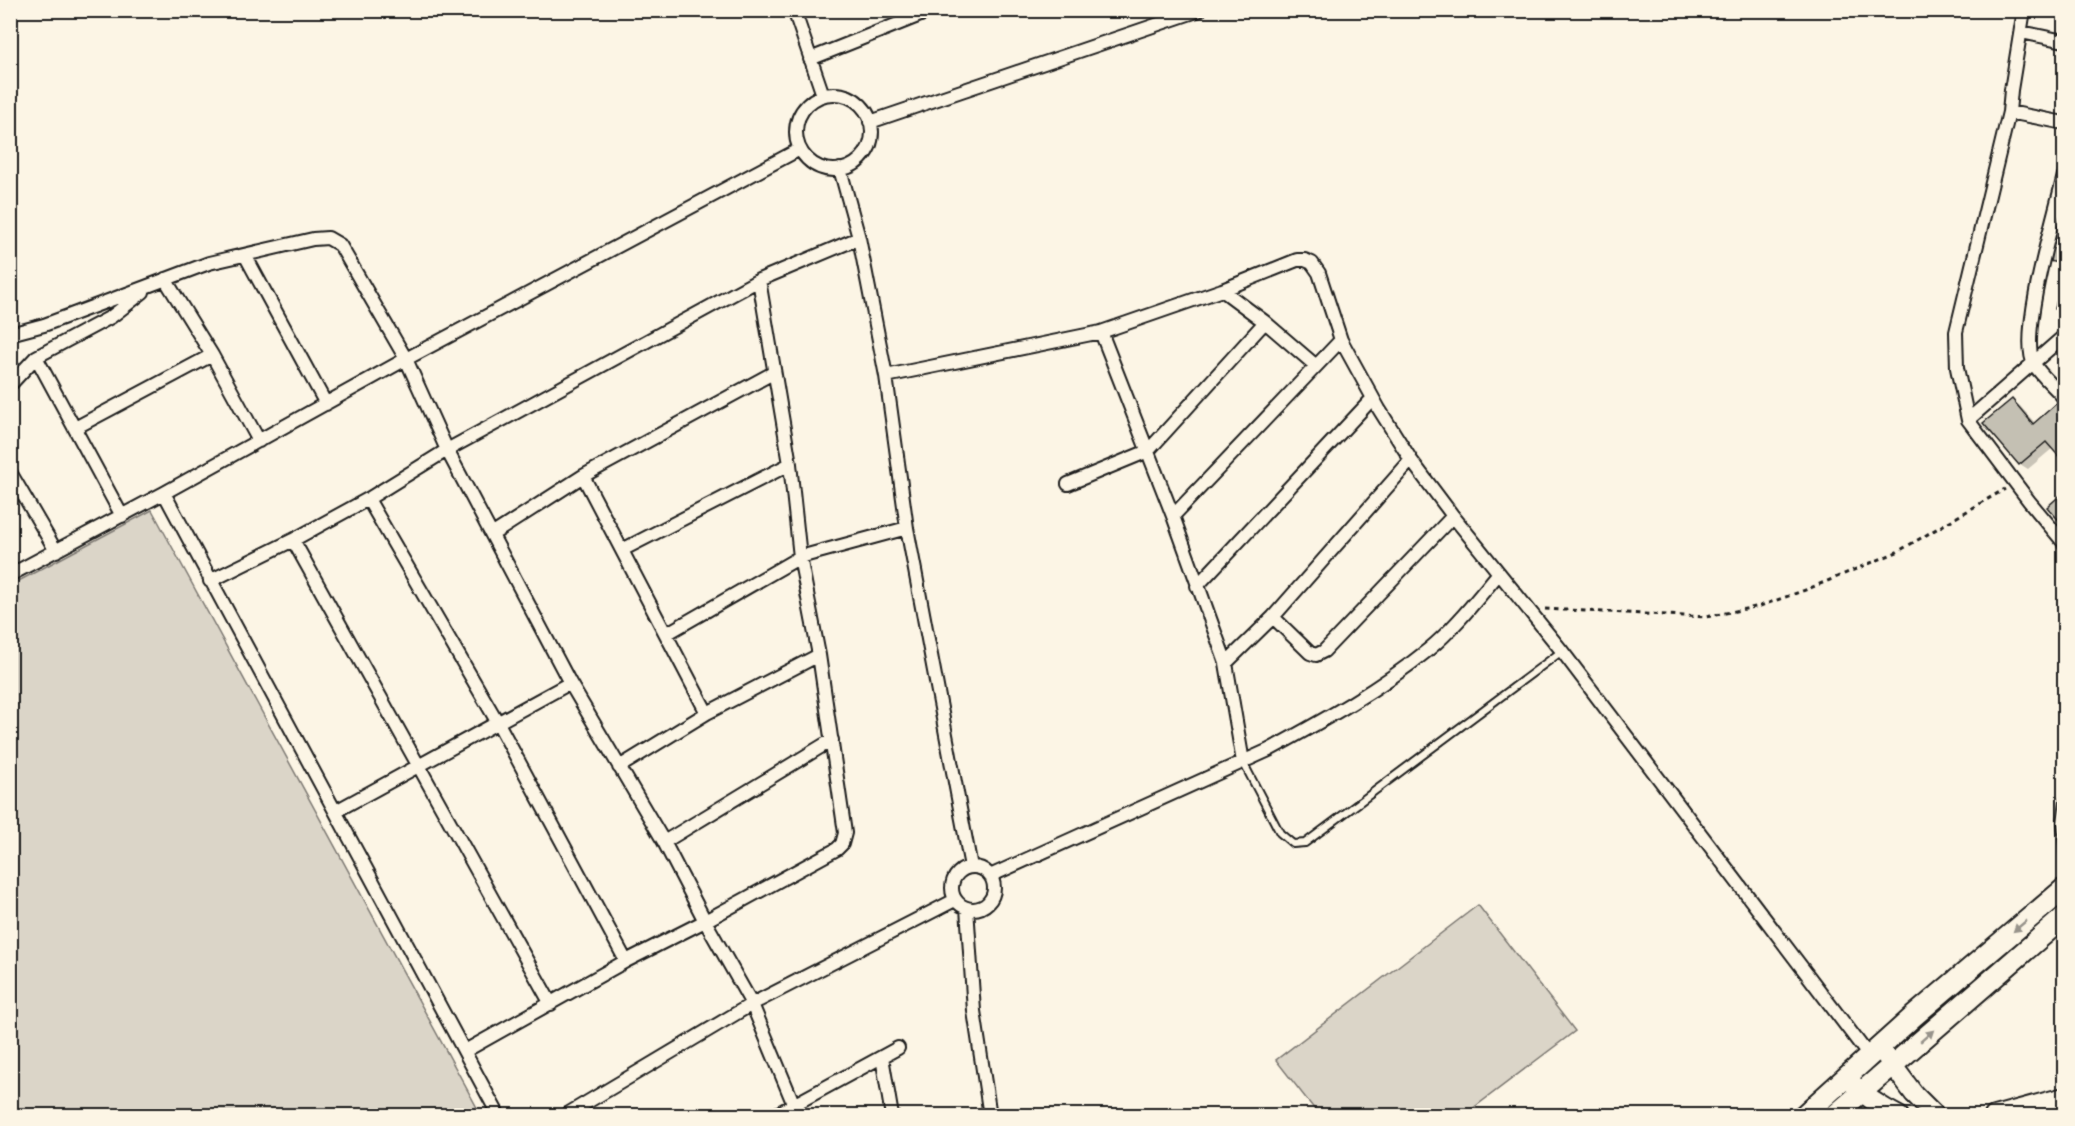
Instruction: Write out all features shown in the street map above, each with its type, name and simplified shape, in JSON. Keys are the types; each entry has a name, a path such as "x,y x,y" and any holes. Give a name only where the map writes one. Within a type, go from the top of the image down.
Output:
{"main road":[{"path":"1803,1116 2064,889"},
{"path":"1834,1116 2064,916"}],"street":[{"path":"794,10 823,95"},
{"path":"810,59 933,10"},
{"path":"870,122 1200,10"},
{"path":"2024,10 2009,112 1956,332 1957,368 1968,420 2064,543"},
{"path":"2021,32 2064,41"},
{"path":"835,94 852,99 866,111 870,122 872,134 869,147 852,165 840,169 828,169 807,159 796,139 799,117 813,100 823,95 835,94"},
{"path":"2009,112 2064,123"},
{"path":"10,575 122,516 406,359 800,149"},
{"path":"840,169 859,238 886,376 907,528 971,867"},
{"path":"2064,175 2034,302 2029,335 2033,363 2064,398"},
{"path":"10,334 44,325 209,263 328,238 340,245 406,359 447,450 570,683 664,842 752,1004 794,1105"},
{"path":"210,580 293,540 368,499 447,450 759,280 859,238"},
{"path":"245,255 326,404"},
{"path":"886,376 1101,332 1222,290 1297,260 1312,263 1319,273 1341,340 1411,460 1874,1052 1892,1066 1914,1094 1936,1116"},
{"path":"465,1051 626,961 837,849 842,844 845,833 832,740 819,655 800,557 790,464 759,280"},
{"path":"159,282 212,355 259,441"},
{"path":"10,385 36,357 111,317 159,282"},
{"path":"1222,290 1265,322 1315,365"},
{"path":"1068,484 1148,451 1265,322"},
{"path":"1101,332 1173,516 1226,663 1243,762"},
{"path":"1968,420 2064,336"},
{"path":"1173,516 1341,340"},
{"path":"75,428 212,355"},
{"path":"36,357 122,516"},
{"path":"493,534 583,476 773,373"},
{"path":"1197,586 1373,398"},
{"path":"1226,663 1273,617 1411,460"},
{"path":"622,550 790,464"},
{"path":"10,472 56,551"},
{"path":"583,476 707,713"},
{"path":"164,493 499,1116"},
{"path":"368,499 498,723 626,961"},
{"path":"1273,617 1310,653 1316,655 1324,651 1453,516"},
{"path":"666,634 800,557 907,528"},
{"path":"293,540 551,1004"},
{"path":"990,876 1243,762 1300,733 1388,680 1429,650 1451,629 1500,573"},
{"path":"619,767 707,713 819,655"},
{"path":"336,811 570,683"},
{"path":"664,842 832,740"},
{"path":"971,867 978,868 990,876 994,890 988,903 981,907 967,908 955,900 952,893 953,879 958,873 971,867"},
{"path":"564,1116 752,1004 955,900"},
{"path":"967,908 974,1011 990,1116"},
{"path":"773,1116 898,1048"},
{"path":"882,1057 892,1116"},
{"path":"1846,1077 1861,1093 1899,1116"},
{"path":"1994,1116 2064,1097"}],"lane":[{"path":"1243,762 1280,833 1293,844 1305,843 1562,651"},
{"path":"2064,800 2061,823 2064,858"}],"path":[{"path":"1528,608 1706,617 1760,606 1897,552 2015,482"}],"shaded area":[{"path":"152,510 481,1115 11,1115 11,585"},
{"path":"1478,905 1575,1031 1464,1115 1319,1115 1276,1060"}],"building":[{"path":"2053,236 2064,238 2064,264 2048,261"},
{"path":"2064,267 2064,311 2055,309"},
{"path":"2012,399 2033,424 2057,403 2064,411 2064,458 2062,460 2046,442 2019,465 1983,423"},
{"path":"2064,492 2064,526 2047,507"}]}
